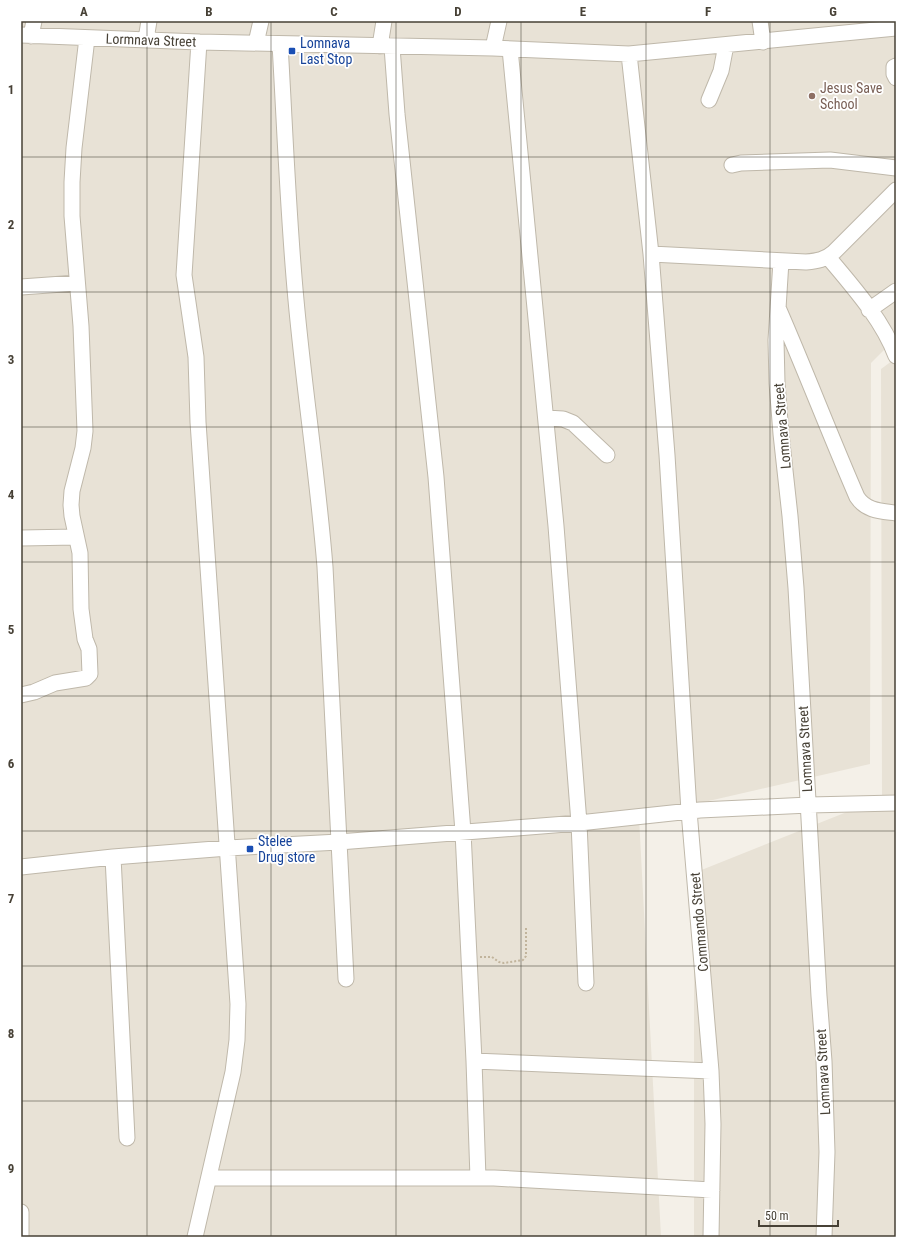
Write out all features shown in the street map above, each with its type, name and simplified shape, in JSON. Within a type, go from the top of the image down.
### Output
[{"type":"street","points":[[146,39],[149,21]]},
{"type":"street","points":[[256,44],[261,21]]},
{"type":"street","points":[[384,21],[386,46],[398,122],[436,477],[463,832],[478,1178]]},
{"type":"street","points":[[493,48],[499,21]]},
{"type":"street","points":[[760,21],[763,42]]},
{"type":"street","name":"Lormnava Street","points":[[29,31],[88,38],[256,44],[493,48],[629,54],[896,28]]},
{"type":"street","points":[[21,694],[34,692],[55,683],[86,678],[90,674],[89,649],[85,639],[81,609],[80,559],[72,516],[72,491],[83,448],[85,430],[81,326],[72,216],[72,182],[74,148],[88,38]]},
{"type":"street","points":[[195,1237],[210,1178],[233,1072],[237,1040],[238,1004],[198,430],[196,357],[184,275],[199,42]]},
{"type":"street","points":[[280,44],[288,200],[296,300],[322,539],[346,979]]},
{"type":"street","points":[[709,100],[722,65],[726,45]]},
{"type":"street","points":[[510,49],[556,526],[579,823],[586,983]]},
{"type":"street","name":"Commando Street","points":[[629,54],[651,254],[678,607],[689,811],[711,1071],[713,1124],[711,1237]]},
{"type":"street","points":[[896,66],[894,67],[894,74],[896,78]]},
{"type":"street","points":[[732,166],[741,163],[830,160],[896,168]]},
{"type":"street","points":[[651,254],[806,262],[821,260],[828,257],[896,190]]},
{"type":"street","points":[[828,257],[870,310],[896,356]]},
{"type":"street","name":"Lomnava Street","points":[[781,261],[776,340],[777,383],[796,588],[824,1068],[827,1152],[824,1237]]},
{"type":"street","points":[[21,287],[77,283]]},
{"type":"street","points":[[870,310],[896,291]]},
{"type":"street","points":[[778,308],[857,497],[861,503],[872,510],[896,514]]},
{"type":"street","points":[[546,418],[563,419],[573,423],[607,455]]},
{"type":"street","points":[[21,538],[76,537]]},
{"type":"street","points":[[21,867],[113,857],[228,848],[339,842],[579,823],[689,811],[809,805],[896,803]]},
{"type":"street","points":[[113,857],[127,1138]]},
{"type":"street","points":[[474,1061],[711,1071]]},
{"type":"street","points":[[210,1178],[478,1178],[712,1190]]},
{"type":"street","points":[[21,1212],[21,1236]]},
{"type":"path","points":[[469,957],[492,957],[499,962],[523,960],[526,956],[526,927]]},
{"type":"shaded area","points":[[21,21],[896,21],[896,338],[871,363],[870,764],[639,817],[661,1237],[21,1237]]},
{"type":"shaded area","points":[[896,358],[896,1237],[694,1237],[694,873],[882,798],[881,369]]},
{"type":"place","name":"Lomnava Last Stop","points":[[292,51]]},
{"type":"place","name":"Jesus Save School","points":[[812,96]]},
{"type":"place","name":"Stelee Drug store","points":[[250,849]]}]
